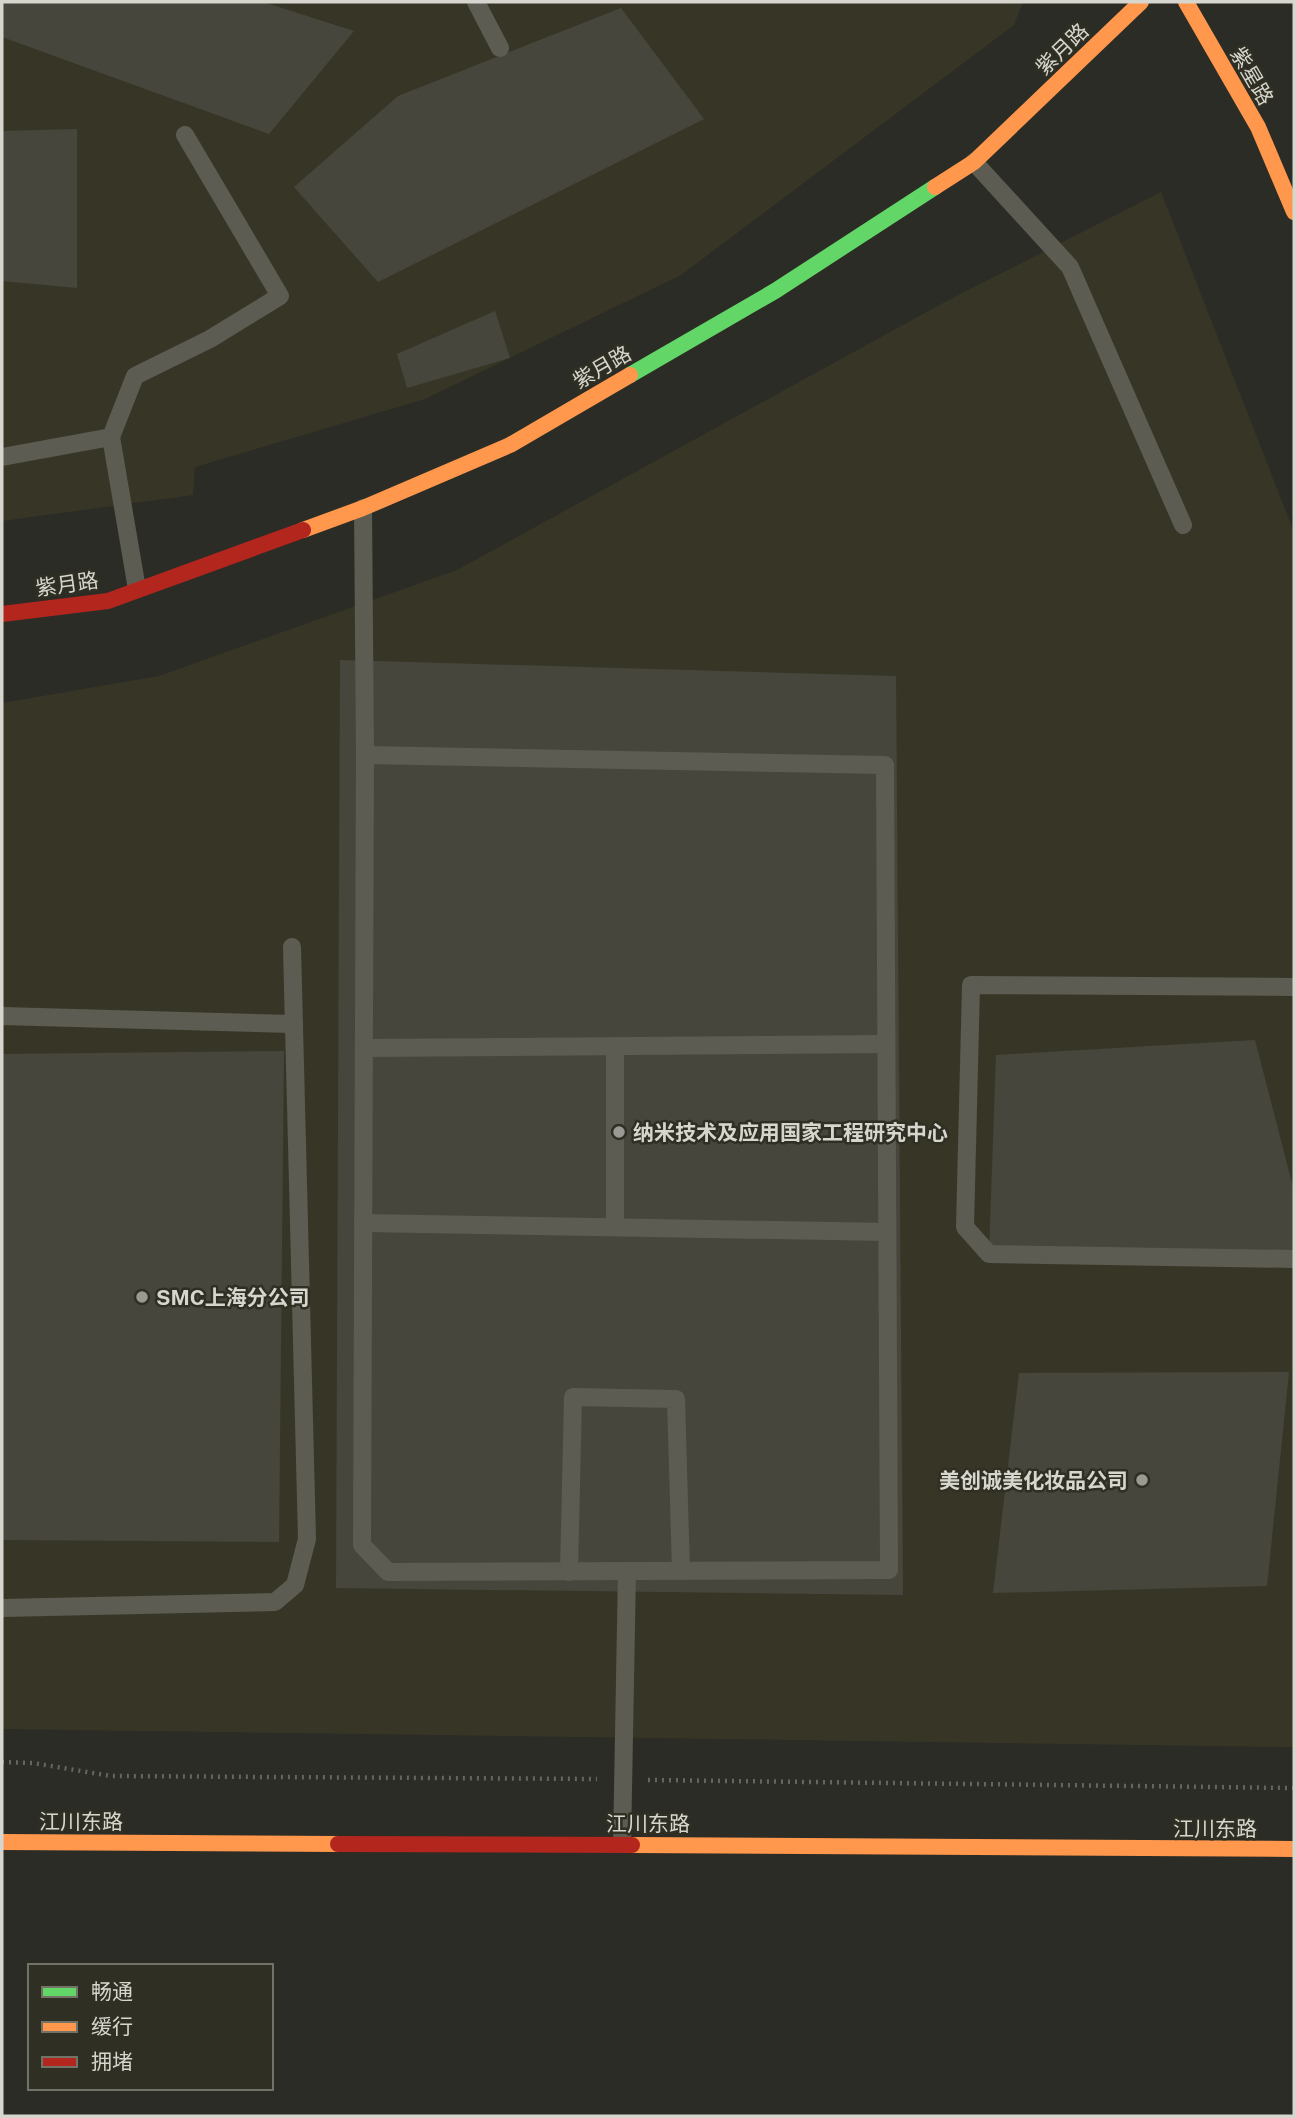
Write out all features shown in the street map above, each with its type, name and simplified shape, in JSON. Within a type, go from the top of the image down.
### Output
[{"type":"street","name":"紫月路","points":[[2,614],[108,601],[363,508],[510,445],[775,291],[974,162],[1141,2]]},
{"type":"street","name":"紫星路","points":[[1186,2],[1258,127],[1294,212]]},
{"type":"street","name":"江川东路","points":[[2,1842],[1294,1849]]},
{"type":"lane","points":[[476,2],[500,48]]},
{"type":"lane","points":[[137,589],[111,437],[135,376],[209,339],[280,296],[185,135]]},
{"type":"lane","points":[[974,162],[1070,267],[1183,525]]},
{"type":"lane","points":[[2,457],[111,437]]},
{"type":"lane","points":[[363,508],[365,755],[362,1545],[388,1572],[889,1570],[885,765],[365,755]]},
{"type":"lane","points":[[2,1608],[275,1602],[295,1585],[307,1539],[292,947]]},
{"type":"lane","points":[[1294,988],[971,985],[965,1227],[989,1254],[1294,1259]]},
{"type":"lane","points":[[2,1016],[294,1024]]},
{"type":"lane","points":[[364,1048],[886,1044]]},
{"type":"lane","points":[[615,1046],[615,1227]]},
{"type":"lane","points":[[363,1223],[887,1232]]},
{"type":"lane","points":[[569,1572],[573,1397],[676,1399],[681,1571]]},
{"type":"lane","points":[[622,1844],[627,1571]]},
{"type":"shaded area","points":[[2,2],[1023,2],[1014,25],[681,275],[425,399],[195,467],[193,495],[2,521]]},
{"type":"shaded area","points":[[1161,192],[1294,532],[1294,1747],[2,1729],[2,703],[159,676],[457,570],[943,303]]},
{"type":"building","points":[[2,2],[263,2],[354,31],[269,134],[2,37]]},
{"type":"building","points":[[621,8],[704,119],[378,282],[294,187],[398,96]]},
{"type":"building","points":[[77,129],[77,288],[2,281],[2,131]]},
{"type":"building","points":[[495,311],[510,358],[407,388],[397,354]]},
{"type":"building","name":"纳米技术及应用国家工程研究中心","points":[[340,660],[896,676],[903,1595],[336,1588]]},
{"type":"building","points":[[1255,1040],[1294,1191],[1294,1259],[989,1254],[996,1055]]},
{"type":"building","name":"SMC上海分公司","points":[[284,1051],[279,1542],[2,1540],[2,1054]]},
{"type":"building","name":"美创诚美化妆品公司","points":[[1289,1372],[1267,1586],[993,1593],[1019,1373]]},
{"type":"traffic: fast","points":[[630,375],[775,291],[935,187]]},
{"type":"traffic: slow","points":[[935,187],[974,162],[1141,2]]},
{"type":"traffic: slow","points":[[1186,2],[1258,127],[1294,212]]},
{"type":"traffic: slow","points":[[303,530],[363,508],[510,445],[630,375]]},
{"type":"traffic: slow","points":[[2,1842],[338,1844]]},
{"type":"traffic: slow","points":[[632,1845],[1294,1849]]},
{"type":"traffic: jam","points":[[2,614],[108,601],[303,530]]},
{"type":"traffic: jam","points":[[338,1844],[632,1845]]},
{"type":"place","name":"纳米技术及应用国家工程研究中心","points":[[619,1132]]},
{"type":"place","name":"SMC上海分公司","points":[[142,1297]]},
{"type":"place","name":"美创诚美化妆品公司","points":[[1142,1480]]}]
